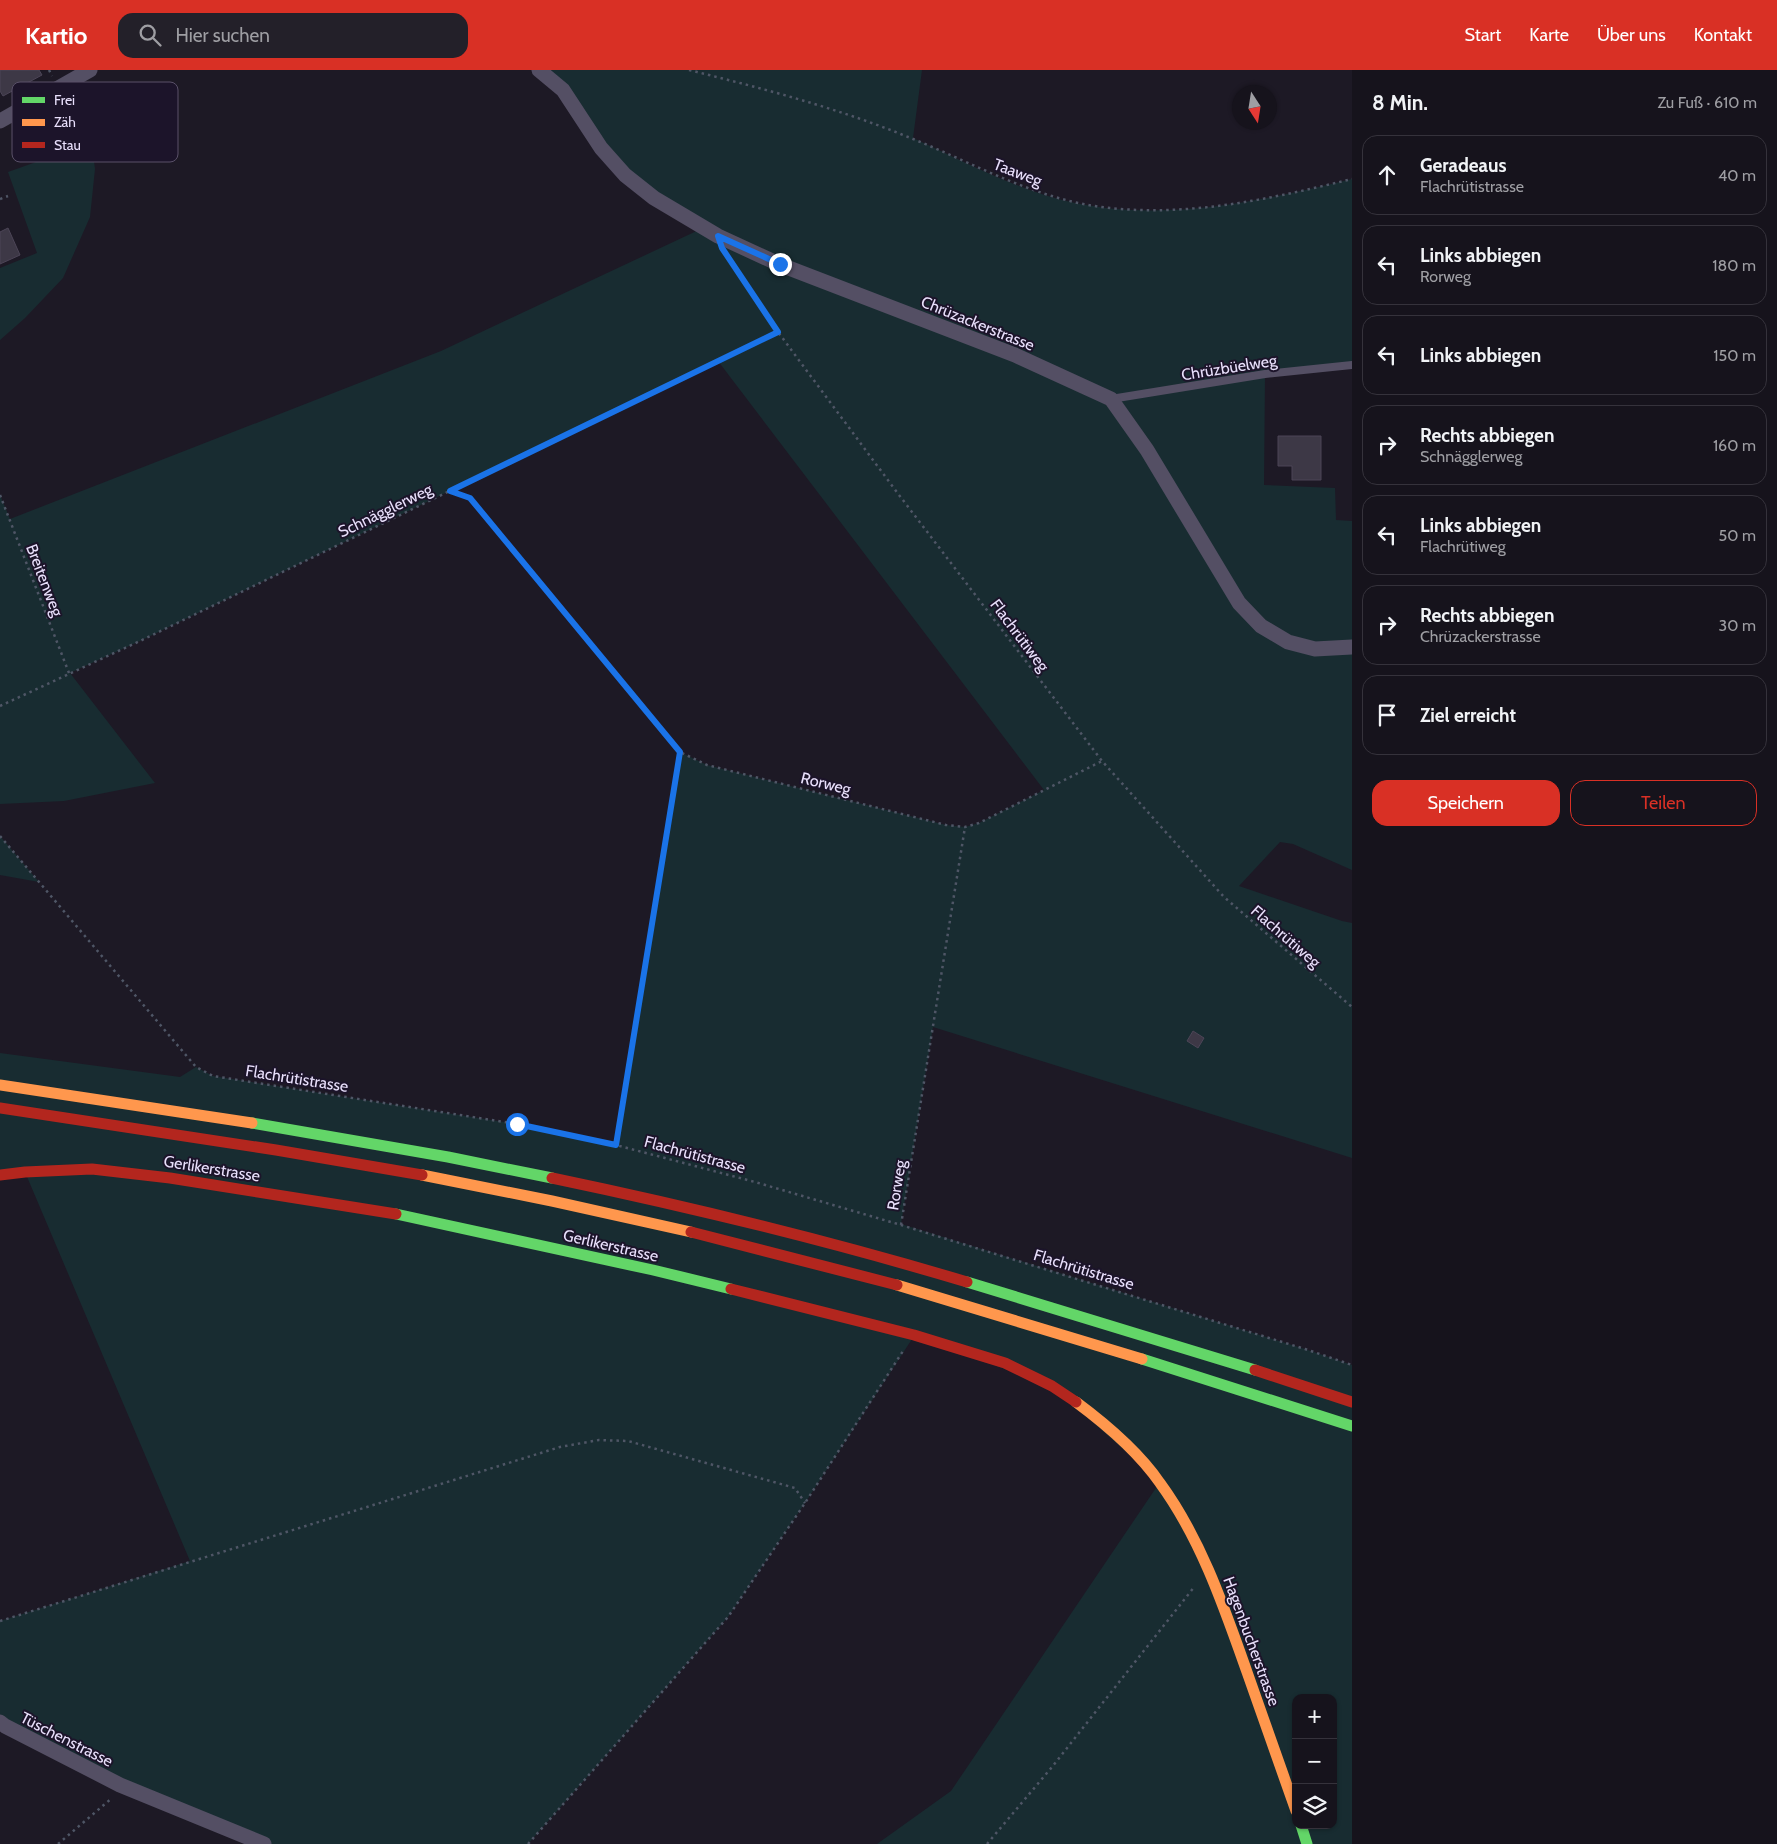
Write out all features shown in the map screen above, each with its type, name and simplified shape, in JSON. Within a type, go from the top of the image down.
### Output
[{"type":"main road","points":[[0,1085],[393,1146],[548,1177],[715,1214],[904,1263],[984,1286],[1352,1402]]},
{"type":"main road","points":[[0,1108],[219,1140],[392,1170],[548,1200],[694,1233],[790,1257],[982,1310],[1141,1358],[1352,1426]]},
{"type":"main road","name":"Gerlikerstrasse","points":[[0,1175],[92,1169],[170,1178],[398,1214],[653,1270],[914,1336],[1005,1363],[1052,1386],[1095,1416],[1131,1448],[1164,1488]]},
{"type":"main road","name":"Hagenbucherstrasse","points":[[1164,1488],[1184,1520],[1228,1617],[1292,1800]]},
{"type":"main road","points":[[1302,1829],[1307,1844]]},
{"type":"street","points":[[69,82],[90,70]]},
{"type":"street","name":"Chrüzackerstrasse","points":[[540,70],[562,90],[601,148],[625,175],[654,198],[718,236],[780,264],[1015,355],[1111,399]]},
{"type":"street","points":[[0,121],[12,114]]},
{"type":"street","points":[[1111,399],[1147,450],[1239,603],[1261,626],[1288,642],[1315,649],[1352,647]]},
{"type":"street","name":"Tüschenstrasse","points":[[0,1722],[120,1786],[264,1844]]},
{"type":"lane","name":"Chrüzbüelweg","points":[[1111,399],[1265,374],[1352,365]]},
{"type":"path","name":"Taaweg","points":[[689,70],[764,88],[855,117],[913,138],[988,173],[1041,193],[1092,206],[1139,210],[1218,207],[1274,198],[1352,179]]},
{"type":"path","points":[[0,199],[8,196]]},
{"type":"path","name":"Flachrütiweg","points":[[718,236],[722,248],[778,332],[1102,762],[1224,897],[1352,1007]]},
{"type":"path","name":"Schnägglerweg","points":[[0,706],[140,641],[778,332]]},
{"type":"path","points":[[450,491],[470,498],[680,752],[616,1145]]},
{"type":"path","name":"Breitenweg","points":[[0,495],[69,673]]},
{"type":"path","name":"Rorweg","points":[[680,752],[707,765],[946,825],[965,826],[901,1225]]},
{"type":"path","points":[[965,826],[979,823],[1102,762]]},
{"type":"path","name":"Flachrütistrasse","points":[[0,836],[196,1067],[213,1076],[517,1124],[616,1145],[756,1182],[901,1225],[1352,1365]]},
{"type":"path","points":[[528,1844],[728,1617],[914,1336]]},
{"type":"path","points":[[0,1621],[560,1447],[599,1440],[628,1442],[795,1488],[805,1503]]},
{"type":"path","points":[[987,1844],[1052,1767],[1208,1570]]},
{"type":"path","points":[[58,1844],[111,1798],[120,1786]]},
{"type":"green space","points":[[539,70],[922,70],[913,138],[992,175],[1033,191],[1075,203],[1110,208],[1180,210],[1215,206],[1284,195],[1352,179],[1352,365],[1265,374],[1264,485],[1335,488],[1336,520],[1352,521],[1352,870],[1293,844],[1280,842],[1239,886],[1352,923],[1352,1158],[933,1027],[901,1224],[1352,1365],[1352,1844],[877,1844],[951,1791],[1160,1482],[1052,1386],[914,1336],[728,1617],[528,1844],[264,1844],[0,1722],[0,1621],[190,1561],[25,1172],[0,1175],[0,1053],[180,1077],[196,1067],[213,1076],[517,1124],[616,1145],[680,752],[707,765],[946,825],[965,827],[979,823],[1044,790],[718,361],[140,641],[70,673],[155,783],[64,801],[0,804],[0,495],[10,519],[441,351],[703,228],[654,198]]},
{"type":"green space","points":[[36,162],[94,162],[95,169],[90,217],[63,278],[25,318],[0,340],[0,268],[37,253],[8,172]]},
{"type":"green space","points":[[0,836],[39,882],[0,875]]},
{"type":"building","points":[[0,70],[39,70],[42,75],[29,82],[12,82],[12,91],[3,96],[0,91]]},
{"type":"building","points":[[8,228],[20,255],[0,264],[0,232]]},
{"type":"building","points":[[1278,436],[1321,436],[1321,480],[1292,480],[1292,466],[1278,466]]},
{"type":"building","points":[[1193,1031],[1204,1038],[1198,1048],[1187,1041]]},
{"type":"traffic: fast","points":[[252,1123],[448,1157],[552,1178]]},
{"type":"traffic: fast","points":[[396,1214],[653,1270],[731,1289]]},
{"type":"traffic: fast","points":[[967,1282],[1255,1370]]},
{"type":"traffic: fast","points":[[1142,1359],[1352,1426]]},
{"type":"traffic: fast","points":[[1302,1829],[1307,1844]]},
{"type":"traffic: slow","points":[[0,1085],[252,1123]]},
{"type":"traffic: slow","points":[[422,1175],[552,1201],[691,1232]]},
{"type":"traffic: slow","points":[[897,1285],[1142,1359]]},
{"type":"traffic: slow","points":[[1076,1402],[1110,1429],[1142,1460],[1160,1483],[1188,1527],[1220,1598],[1292,1800]]},
{"type":"traffic: jam","points":[[0,1108],[276,1150],[422,1175]]},
{"type":"traffic: jam","points":[[0,1175],[92,1169],[170,1178],[396,1214]]},
{"type":"traffic: jam","points":[[552,1178],[760,1226],[967,1282]]},
{"type":"traffic: jam","points":[[691,1232],[897,1285]]},
{"type":"traffic: jam","points":[[731,1289],[914,1335],[1005,1363],[1052,1386],[1076,1402]]},
{"type":"traffic: jam","points":[[1255,1370],[1352,1402]]},
{"type":"route","points":[[517,1124],[616,1145],[680,752],[470,498],[450,491],[778,332],[722,248],[718,236],[780,264]]}]
